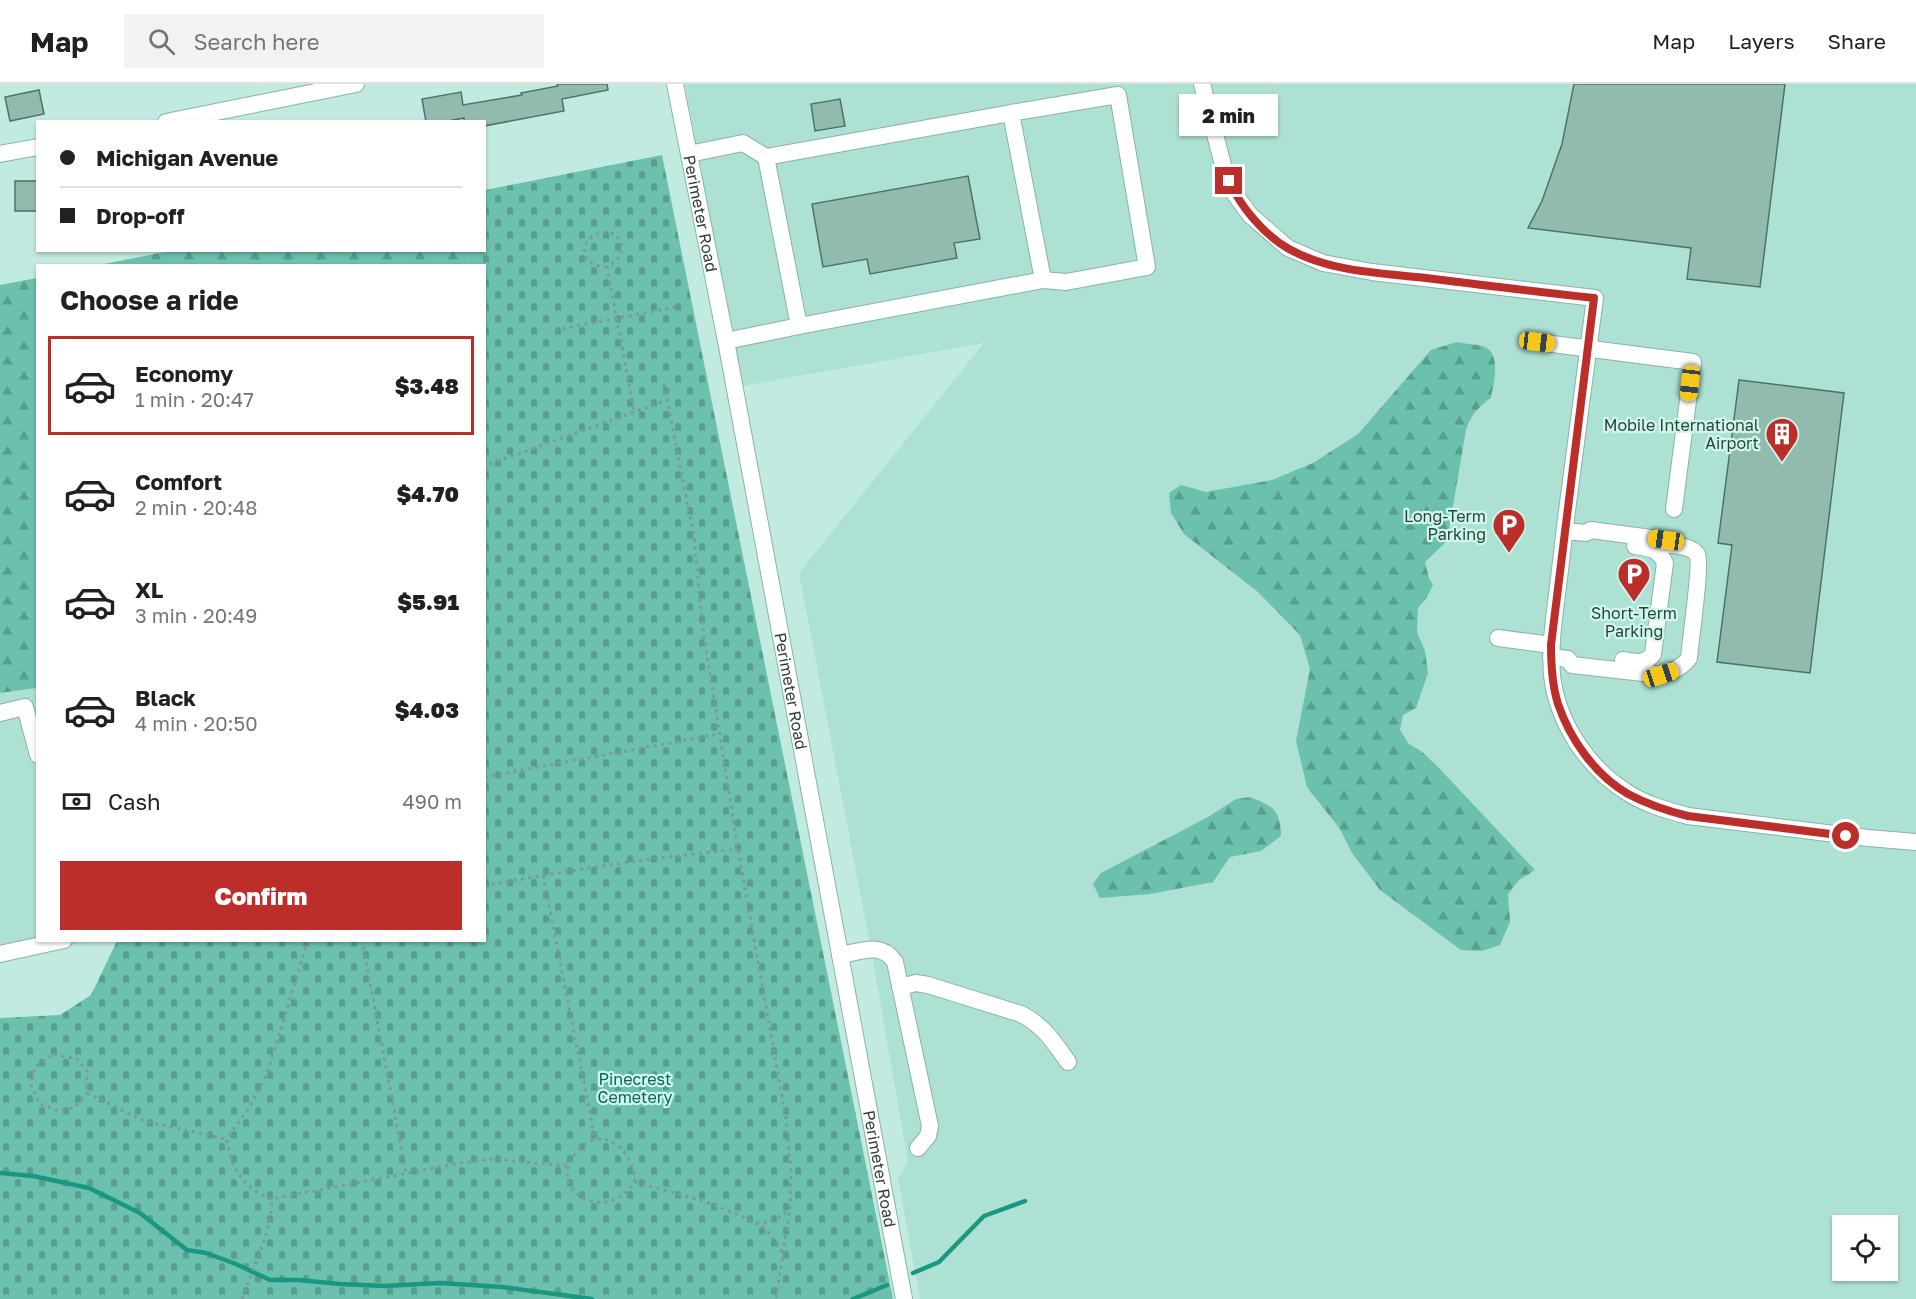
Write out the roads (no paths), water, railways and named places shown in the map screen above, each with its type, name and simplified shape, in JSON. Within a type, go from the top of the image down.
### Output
[{"type":"street","points":[[176,120],[356,84]]},
{"type":"street","name":"Perimeter Road","points":[[675,84],[726,341],[904,1299]]},
{"type":"street","points":[[1202,84],[1224,169],[1234,193],[1250,215],[1288,248],[1323,263],[1372,272],[1594,298],[1565,531],[1557,653],[1552,676],[1558,704],[1571,733],[1581,750],[1594,765],[1609,780],[1636,798],[1666,810],[1700,818],[1916,842]]},
{"type":"street","points":[[690,154],[743,143],[766,157],[1118,95],[1147,267],[1066,282],[1042,280],[726,341]]},
{"type":"street","points":[[1011,113],[1042,280]]},
{"type":"street","points":[[0,154],[36,147]]},
{"type":"street","points":[[766,157],[799,326]]},
{"type":"street","points":[[1537,342],[1693,362],[1674,509]]},
{"type":"street","points":[[1557,653],[1572,665],[1661,675],[1674,671],[1689,658],[1699,561],[1697,554],[1687,548],[1671,545],[1666,540],[1591,530],[1586,533],[1565,531]]},
{"type":"street","points":[[1498,638],[1557,653],[1641,662],[1648,660],[1653,654],[1665,563],[1662,556],[1654,549],[1591,541],[1586,533]]},
{"type":"street","points":[[0,712],[25,707],[36,748]]},
{"type":"street","points":[[0,954],[55,942]]},
{"type":"street","points":[[840,955],[880,949],[889,954],[895,962],[930,1126],[928,1136],[918,1148]]},
{"type":"street","points":[[900,987],[916,983],[928,985],[1021,1014],[1034,1021],[1050,1035],[1068,1062]]},
{"type":"waterway","points":[[0,1173],[33,1176],[89,1188],[140,1213],[187,1250],[206,1253],[270,1280],[385,1286],[440,1283],[502,1287],[592,1299]]},
{"type":"waterway","points":[[913,1273],[939,1262],[984,1216],[1025,1201]]},
{"type":"waterway","points":[[853,1299],[887,1285]]},
{"type":"place","name":"Mobile International Airport","points":[[1782,463]]},
{"type":"place","name":"Long-Term Parking","points":[[1509,554]]},
{"type":"place","name":"Short-Term Parking","points":[[1634,603]]},
{"type":"park label","name":"Pinecrest Cemetery","points":[[635,1088]]}]
